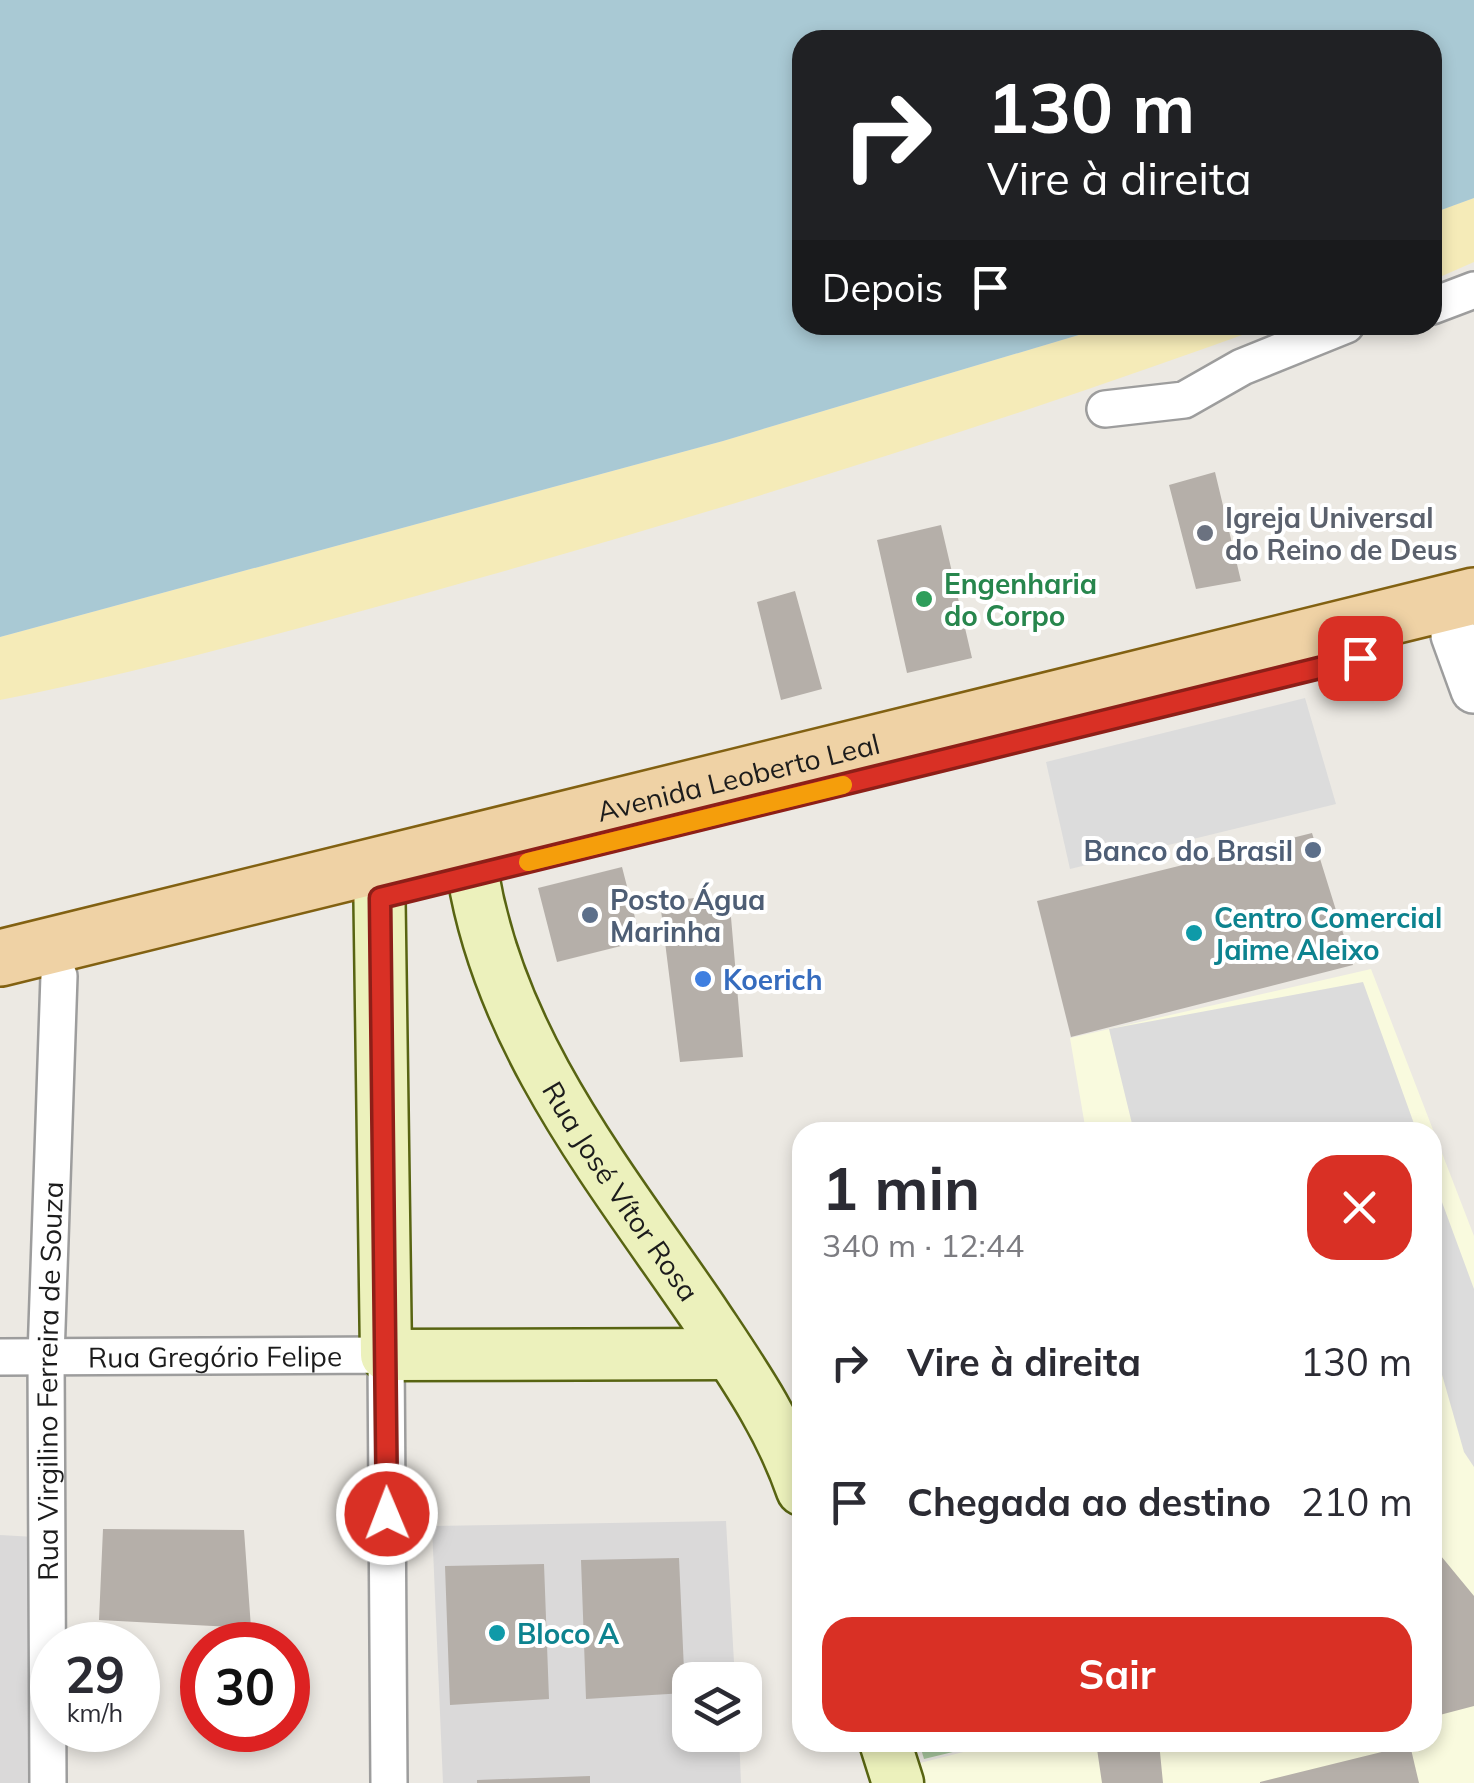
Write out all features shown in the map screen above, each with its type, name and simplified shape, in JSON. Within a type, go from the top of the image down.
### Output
[{"type":"main road","name":"Avenida Leoberto Leal","points":[[0,991],[379,882],[474,875],[1467,620]]},
{"type":"main road","name":"Avenida Leoberto Leal","points":[[0,958],[379,882],[1467,620]]},
{"type":"main road","name":"Rua José Vítor Rosa","points":[[474,875],[486,936],[526,1040],[584,1140],[764,1401],[792,1467]]},
{"type":"main road","points":[[379,882],[386,1355]]},
{"type":"main road","name":"Rua Gregório Felipe","points":[[386,1355],[730,1354]]},
{"type":"main road","points":[[887,1752],[898,1783]]},
{"type":"street","points":[[1442,302],[1474,290]]},
{"type":"street","points":[[1105,409],[1184,400],[1242,367],[1321,335]]},
{"type":"street","points":[[1467,620],[1474,690]]},
{"type":"street","name":"Rua Virgilino Ferreira de Souza","points":[[48,1783],[46,1357],[59,976]]},
{"type":"street","points":[[386,1355],[389,1783]]},
{"type":"street","name":"Rua Gregório Felipe","points":[[0,1357],[386,1355]]},
{"type":"shaded area","points":[[1305,698],[1336,804],[1070,869],[1046,762]]},
{"type":"shaded area","points":[[1371,969],[1430,1122],[1084,1122],[1070,1038]]},
{"type":"shaded area","points":[[1363,982],[1413,1122],[1132,1122],[1109,1029]]},
{"type":"shaded area","points":[[1442,1153],[1474,1236],[1474,1783],[915,1783],[908,1766],[963,1752],[1442,1752]]},
{"type":"shaded area","points":[[1442,1202],[1474,1289],[1474,1467],[1464,1452],[1442,1375]]},
{"type":"shaded area","points":[[726,1521],[734,1662],[672,1662],[672,1752],[740,1752],[741,1783],[443,1783],[432,1526]]},
{"type":"shaded area","points":[[0,1535],[35,1537],[37,1622],[30,1622],[30,1752],[40,1752],[41,1783],[0,1783]]},
{"type":"green space","points":[[922,1752],[953,1752],[924,1759]]},
{"type":"sand","points":[[1474,198],[1474,262],[1442,276],[1442,209]]},
{"type":"sand","points":[[1078,335],[1242,335],[872,461],[671,522],[236,645],[0,700],[0,637],[723,441]]},
{"type":"water","points":[[0,0],[1474,0],[1474,198],[1442,210],[1442,30],[792,30],[792,335],[1078,335],[723,441],[0,637]]},
{"type":"building","name":"Igreja Universal do Reino de Deus","points":[[1215,472],[1241,581],[1196,589],[1169,485]]},
{"type":"building","name":"Engenharia do Corpo","points":[[941,525],[972,658],[907,673],[877,540]]},
{"type":"building","points":[[795,591],[822,689],[781,700],[757,602]]},
{"type":"building","name":"Centro Comercial Jaime Aleixo","points":[[1312,833],[1353,965],[1071,1037],[1037,901]]},
{"type":"building","name":"Posto Água Marinha","points":[[622,867],[641,941],[557,962],[538,888]]},
{"type":"building","name":"Koerich","points":[[729,894],[743,1057],[680,1062],[660,902]]},
{"type":"building","points":[[103,1529],[244,1530],[251,1622],[180,1624],[99,1620]]},
{"type":"building","points":[[1442,1557],[1474,1596],[1474,1706],[1442,1714]]},
{"type":"building","points":[[679,1558],[684,1662],[672,1662],[672,1694],[586,1699],[581,1560]]},
{"type":"building","name":"Bloco A","points":[[544,1564],[549,1699],[450,1705],[445,1566]]},
{"type":"building","points":[[1097,1752],[1160,1752],[1163,1783],[1102,1783]]},
{"type":"building","points":[[1382,1752],[1412,1752],[1419,1783],[1260,1783]]},
{"type":"building","points":[[590,1776],[590,1783],[477,1783],[477,1780]]},
{"type":"slow traffic","points":[[528,862],[843,785]]},
{"type":"place","name":"Igreja Universal do Reino de Deus","points":[[1205,533]]},
{"type":"place","name":"Engenharia do Corpo","points":[[924,599]]},
{"type":"place","name":"Banco do Brasil","points":[[1313,850]]},
{"type":"place","name":"Posto Água Marinha","points":[[590,915]]},
{"type":"place","name":"Centro Comercial Jaime Aleixo","points":[[1194,933]]},
{"type":"place","name":"Koerich","points":[[703,979]]},
{"type":"place","name":"Bloco A","points":[[497,1633]]},
{"type":"route","points":[[387,1514],[380,898],[1360,658]]}]
